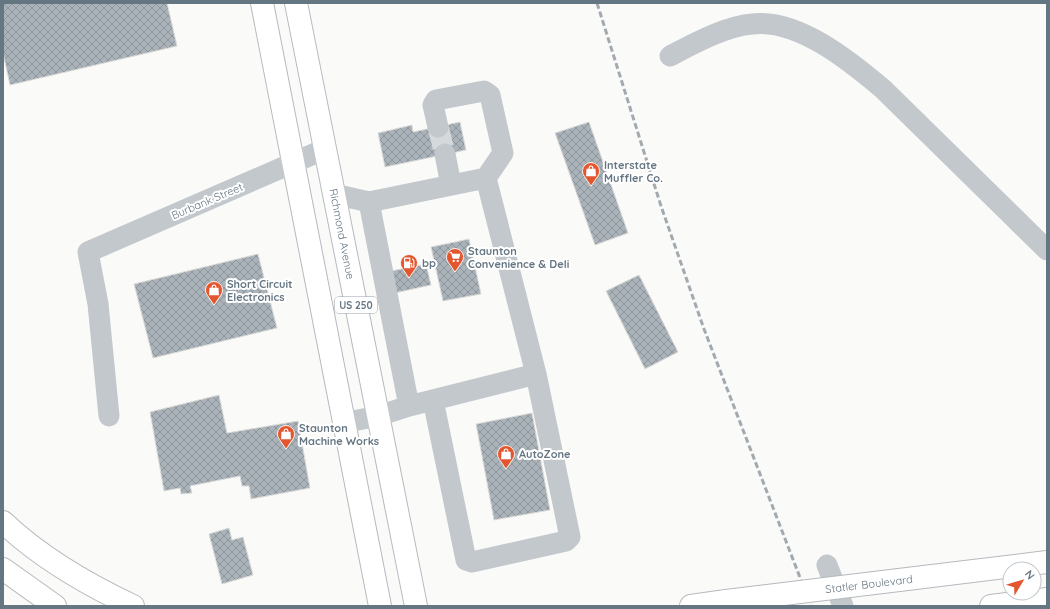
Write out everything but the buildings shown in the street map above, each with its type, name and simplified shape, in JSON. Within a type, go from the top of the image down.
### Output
[{"type":"main road","name":"US 250","points":[[262,3],[380,606]]},
{"type":"main road","name":"Richmond Avenue","points":[[296,3],[416,606]]},
{"type":"main road","points":[[3,522],[34,548],[76,577],[133,606]]},
{"type":"main road","name":"Statler Boulevard","points":[[691,606],[1047,562]]},
{"type":"main road","points":[[3,569],[55,606]]},
{"type":"main road","points":[[991,606],[1047,599]]},
{"type":"street","points":[[670,56],[715,35],[750,24],[781,25],[802,34],[855,66],[883,89],[1047,250]]},
{"type":"street","points":[[334,194],[369,202],[486,178],[503,153],[490,95],[484,91],[436,100],[433,105],[438,127]]},
{"type":"street","name":"Burbank Street","points":[[109,416],[98,304],[88,252],[325,149]]},
{"type":"street","points":[[445,154],[451,184]]},
{"type":"street","points":[[433,400],[466,560],[472,562],[566,541],[570,537],[536,374],[486,178]]},
{"type":"street","points":[[369,202],[409,406]]},
{"type":"street","points":[[344,423],[378,416],[409,406],[536,374]]},
{"type":"street","points":[[826,565],[843,606]]},
{"type":"tunnel","points":[[438,127],[445,154]]},
{"type":"railway","points":[[597,3],[661,206],[704,329],[811,606]]},
{"type":"place","name":"Interstate Muffler Co.","points":[[591,186]]},
{"type":"place","name":"Staunton Convenience & Deli","points":[[455,272]]},
{"type":"place","name":"bp","points":[[409,278]]},
{"type":"place","name":"Short Circuit Electronics","points":[[214,305]]},
{"type":"place","name":"Staunton Machine Works","points":[[286,449]]},
{"type":"place","name":"AutoZone","points":[[506,469]]}]
